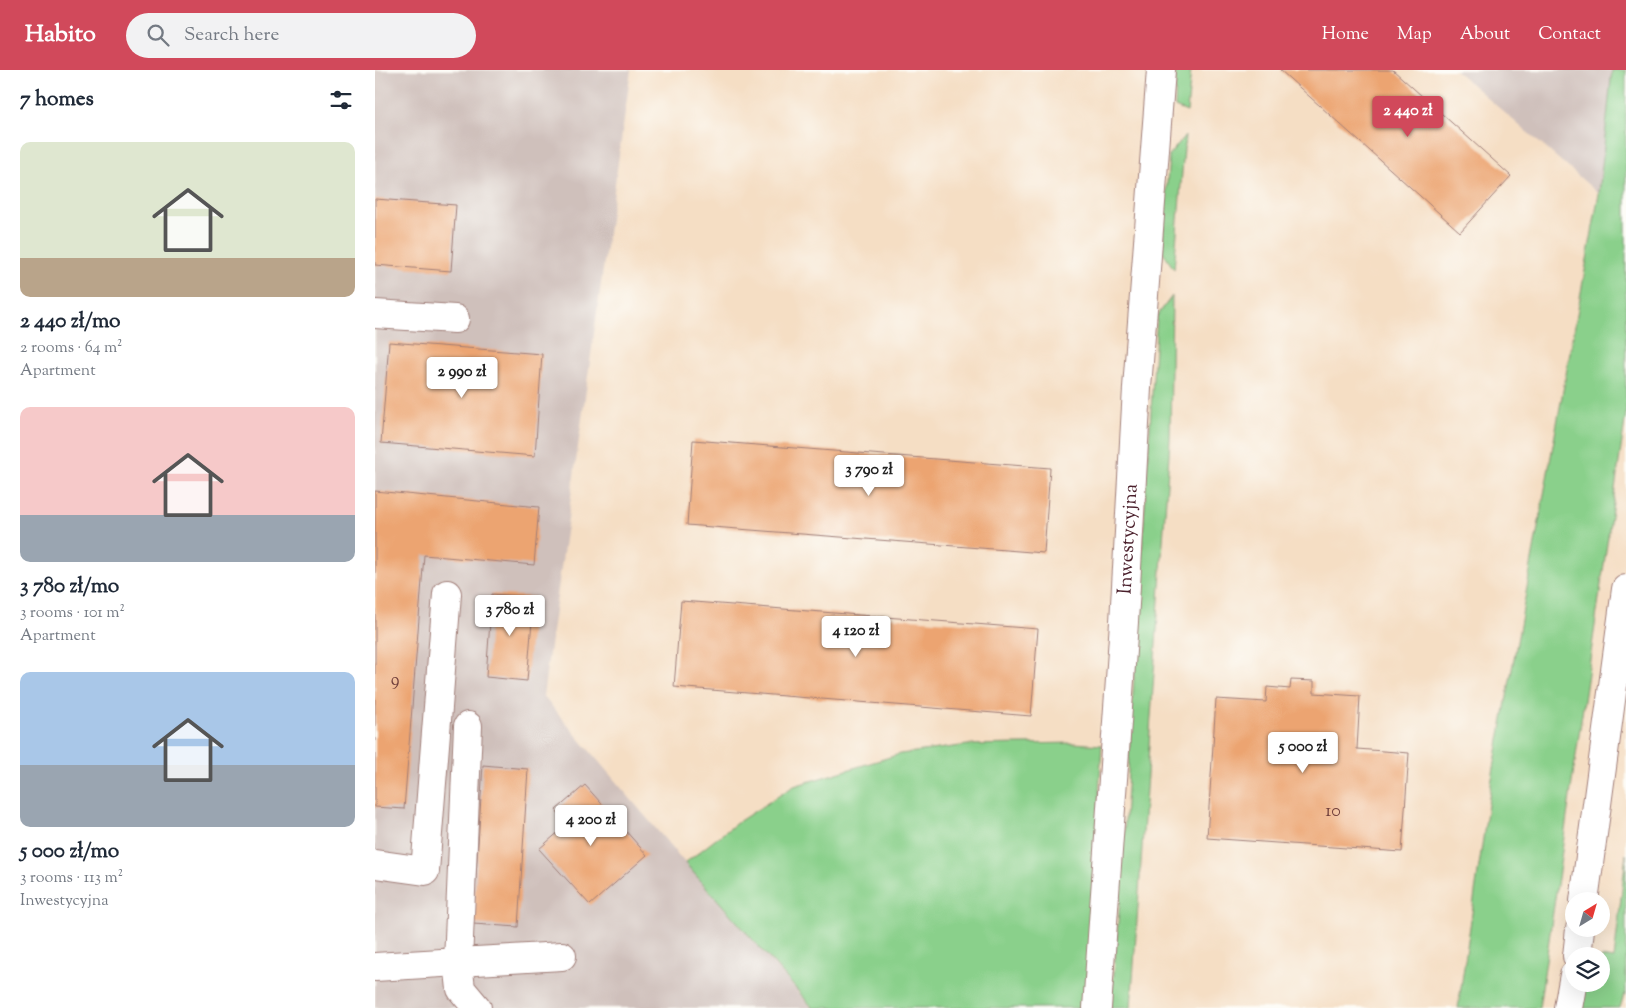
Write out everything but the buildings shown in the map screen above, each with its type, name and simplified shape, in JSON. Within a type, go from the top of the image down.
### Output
[{"type":"street","name":"Inwestycyjna","points":[[1097,1008],[1124,622],[1137,388],[1161,70]]},
{"type":"street","points":[[375,314],[455,320]]},
{"type":"street","points":[[1585,892],[1626,589]]},
{"type":"street","points":[[375,864],[425,871],[447,594]]},
{"type":"street","points":[[468,726],[458,962],[461,989],[477,1008]]},
{"type":"street","points":[[375,967],[562,956]]},
{"type":"street","points":[[1569,1008],[1571,992]]},
{"type":"shaded area","points":[[375,70],[631,70],[543,696],[703,884],[812,1008],[375,1008]]},
{"type":"shaded area","points":[[1455,70],[1613,70],[1599,194]]},
{"type":"green space","points":[[1176,70],[1191,70],[1187,112],[1175,107]]},
{"type":"green space","points":[[1612,70],[1626,70],[1626,414],[1539,1008],[1458,1008],[1491,784],[1599,194]]},
{"type":"green space","points":[[1185,136],[1174,269],[1162,251],[1169,155]]},
{"type":"green space","points":[[1172,296],[1170,440],[1131,1008],[1111,1008],[1120,898],[1157,316]]},
{"type":"green space","points":[[1074,743],[1102,745],[1086,1008],[813,1008],[685,863],[738,822],[794,786],[900,754],[968,745]]},
{"type":"green space","points":[[1626,854],[1626,995],[1624,994],[1620,1008],[1581,1008],[1584,992],[1610,992],[1610,958],[1614,959]]}]
